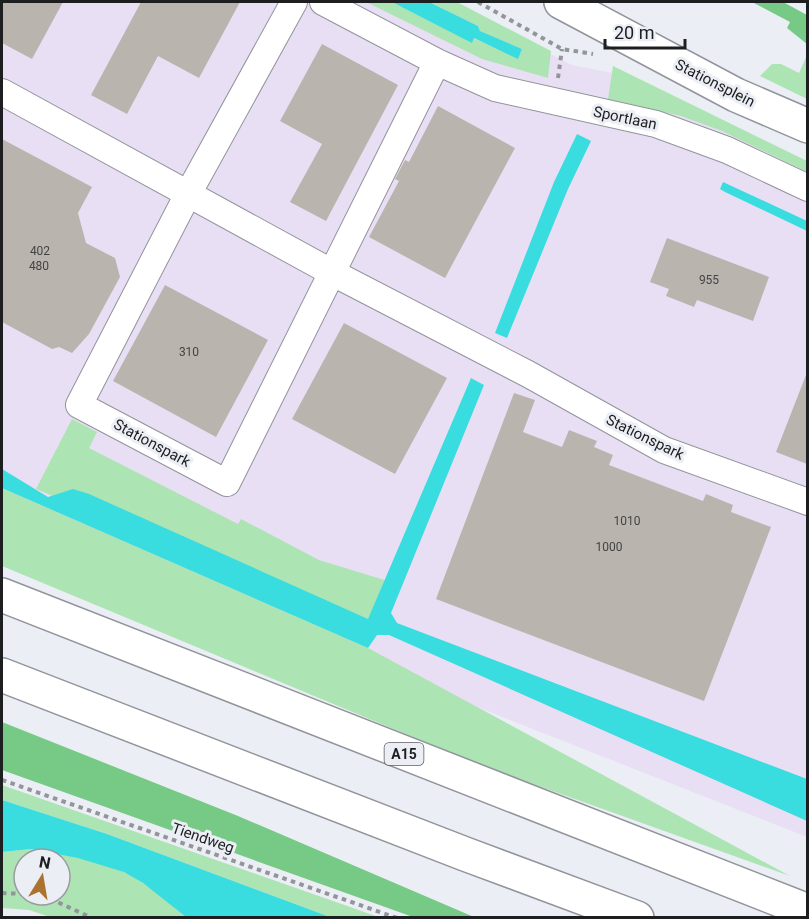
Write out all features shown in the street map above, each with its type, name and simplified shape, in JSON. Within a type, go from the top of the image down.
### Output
[{"type":"main road","name":"Stationsplein","points":[[561,2],[736,95],[807,126]]},
{"type":"main road","name":"A15","points":[[2,595],[807,911]]},
{"type":"main road","points":[[2,675],[465,855],[638,918]]},
{"type":"street","name":"Stationspark","points":[[294,2],[188,194],[79,405],[227,483],[437,62]]},
{"type":"street","points":[[323,2],[437,62]]},
{"type":"street","name":"Sportlaan","points":[[437,62],[495,88],[656,124],[727,150],[807,188]]},
{"type":"street","name":"Stationspark","points":[[2,92],[331,272],[528,374],[664,450],[807,502]]},
{"type":"path","name":"Tiendweg","points":[[2,780],[397,918]]},
{"type":"path","points":[[68,907],[92,918]]},
{"type":"shaded area","points":[[2,2],[449,2],[572,65],[618,74],[807,166],[807,837],[360,661],[2,504]]},
{"type":"green space","points":[[366,2],[392,2],[472,42],[473,38],[518,58],[522,49],[480,31],[478,26],[429,2],[457,2],[551,51],[548,78],[482,59]]},
{"type":"green space","points":[[752,2],[783,2],[807,15],[807,44],[787,28],[790,22]]},
{"type":"green space","points":[[807,55],[807,99],[760,76],[772,64],[781,64],[799,73]]},
{"type":"green space","points":[[613,66],[807,161],[807,172],[722,131],[681,116],[608,99]]},
{"type":"green space","points":[[72,419],[97,432],[89,448],[238,524],[241,519],[319,560],[391,582],[371,630],[36,489]]},
{"type":"green space","points":[[2,488],[368,648],[790,876],[480,765],[2,566]]},
{"type":"green space","points":[[2,722],[238,816],[474,917],[413,917],[2,770]]},
{"type":"green space","points":[[2,785],[378,917],[330,917],[107,834],[2,800]]},
{"type":"green space","points":[[12,851],[12,907],[72,907],[72,857],[104,864],[126,873],[142,882],[186,917],[50,917],[29,910],[2,908],[2,852]]},
{"type":"water","points":[[392,2],[429,2],[478,26],[480,31],[522,49],[518,59],[474,38],[472,43]]},
{"type":"water","points":[[577,134],[591,141],[568,189],[507,338],[495,333],[554,182]]},
{"type":"water","points":[[723,182],[807,221],[807,231],[725,192],[720,189]]},
{"type":"water","points":[[471,378],[484,385],[391,613],[397,623],[807,779],[807,821],[389,635],[377,635],[368,648],[2,488],[2,469],[48,497],[73,489],[89,494],[368,619]]},
{"type":"water","points":[[2,800],[107,834],[330,917],[186,917],[143,883],[124,872],[72,857],[72,847],[12,847],[12,851],[2,852]]},
{"type":"building","points":[[2,2],[63,2],[32,59],[2,43]]},
{"type":"building","points":[[141,2],[240,2],[199,78],[158,56],[127,114],[91,95]]},
{"type":"building","points":[[322,44],[398,85],[326,221],[290,202],[322,144],[280,121]]},
{"type":"building","points":[[438,106],[515,148],[445,278],[369,237],[399,181],[395,179],[405,160],[409,162]]},
{"type":"building","points":[[2,139],[92,187],[78,213],[86,243],[115,258],[120,277],[89,334],[72,353],[59,347],[52,349],[2,322]]},
{"type":"building","points":[[667,238],[769,277],[753,321],[697,300],[694,307],[666,296],[669,289],[650,282]]},
{"type":"building","points":[[165,285],[268,340],[216,437],[113,381]]},
{"type":"building","points":[[344,323],[447,378],[395,474],[292,419]]},
{"type":"building","points":[[807,375],[807,464],[776,452]]},
{"type":"building","points":[[514,393],[535,400],[523,432],[562,447],[569,430],[597,441],[594,447],[613,455],[609,465],[703,501],[706,494],[733,505],[731,512],[771,527],[704,701],[436,599]]}]
